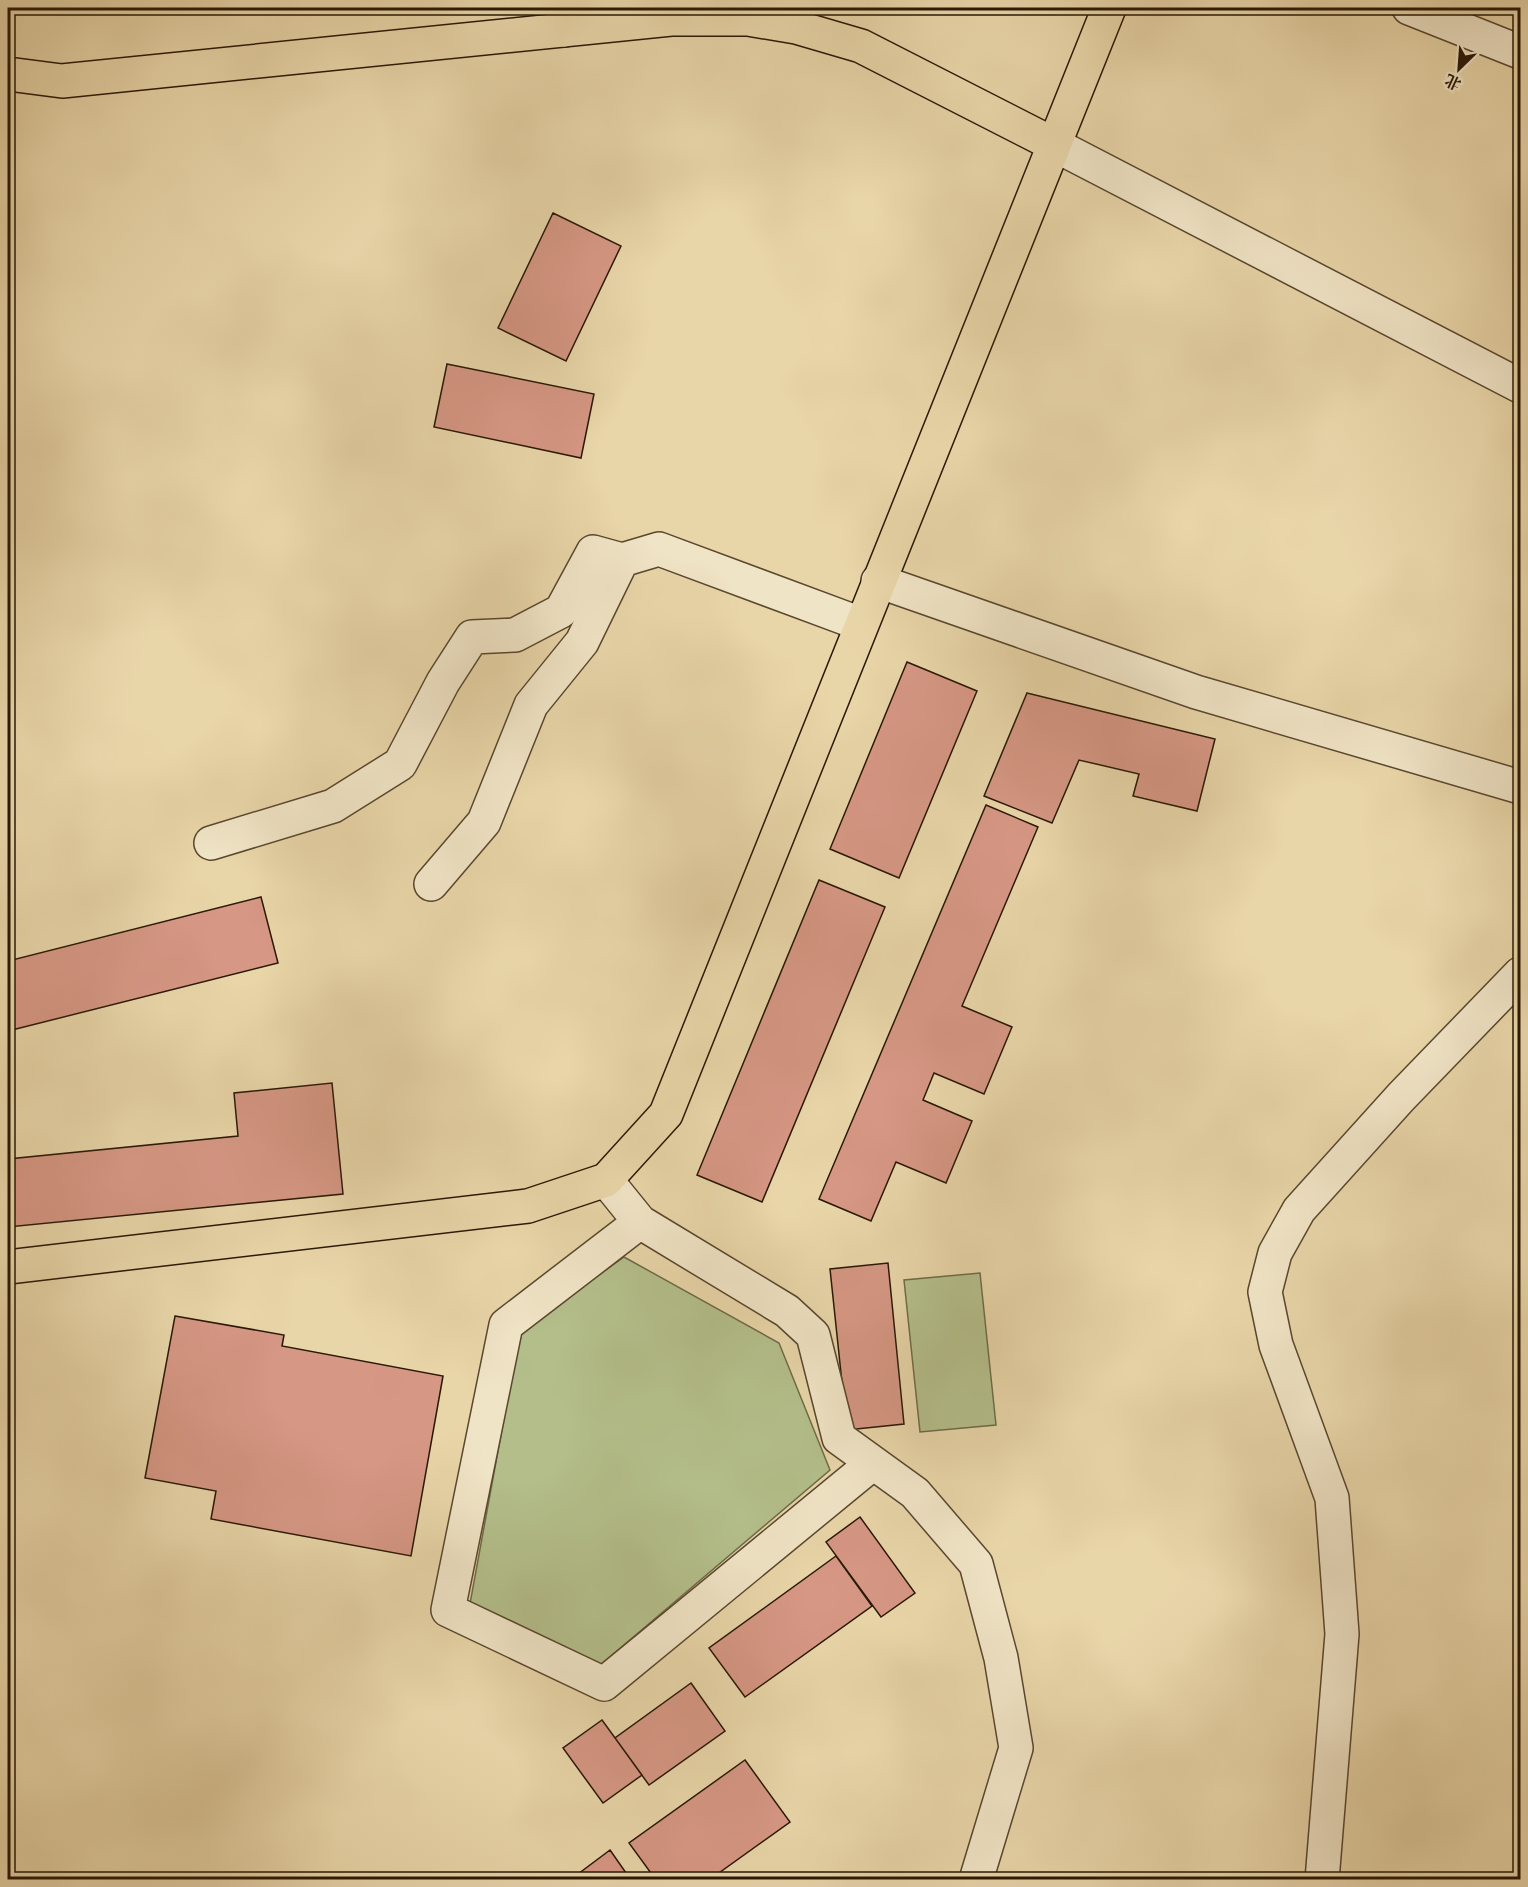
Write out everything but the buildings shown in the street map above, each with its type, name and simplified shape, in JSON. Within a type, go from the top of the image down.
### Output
[{"type":"main road","points":[[8,1267],[528,1206],[606,1180],[666,1114],[1109,8]]},
{"type":"main road","points":[[8,74],[62,81],[563,19],[671,13],[748,19],[796,27],[861,46],[1053,144]]},
{"type":"street","points":[[1409,8],[1521,52]]},
{"type":"street","points":[[1053,144],[1521,386]]},
{"type":"street","points":[[211,843],[333,806],[400,764],[443,682],[472,637],[515,635],[561,611],[593,552],[622,560],[659,549],[861,624]]},
{"type":"street","points":[[431,885],[484,822],[531,705],[582,642],[622,560]]},
{"type":"street","points":[[878,581],[1196,692],[1521,788]]},
{"type":"street","points":[[1322,1880],[1342,1634],[1332,1498],[1276,1345],[1266,1292],[1275,1253],[1299,1210],[1401,1097],[1521,974]]},
{"type":"street","points":[[606,1180],[640,1222],[787,1311],[813,1335],[839,1438],[915,1493],[976,1564],[1001,1658],[1016,1748],[976,1880]]},
{"type":"street","points":[[640,1222],[506,1325],[448,1610],[604,1684],[873,1462]]},
{"type":"green space","points":[[624,1257],[779,1343],[830,1470],[591,1673],[467,1620],[520,1331]]},
{"type":"green space","points":[[980,1273],[996,1425],[920,1432],[904,1280]]}]
